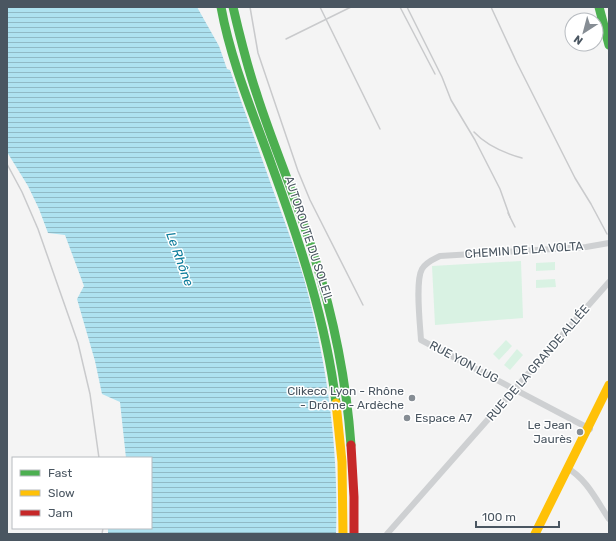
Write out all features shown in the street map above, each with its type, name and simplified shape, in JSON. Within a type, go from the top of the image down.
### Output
[{"type":"main road","name":"AUTOROUTE DU SOLEIL","points":[[221,7],[227,36],[235,62],[302,251],[318,304],[329,354],[338,417],[343,483],[343,534]]},
{"type":"main road","name":"AUTOROUTE DU SOLEIL","points":[[233,7],[246,62],[310,242],[331,314],[348,406],[353,470],[354,534]]},
{"type":"main road","points":[[599,7],[609,45]]},
{"type":"main road","points":[[535,534],[589,429],[609,385]]},
{"type":"main road","points":[[589,429],[609,393]]},
{"type":"street","name":"CHEMIN DE LA VOLTA","points":[[421,340],[419,279],[423,268],[431,260],[440,256],[586,247],[609,243]]},
{"type":"street","name":"RUE DE LA GRANDE ALLÉE","points":[[388,534],[609,282]]},
{"type":"street","name":"RUE YON LUG","points":[[421,340],[589,429]]},
{"type":"street","points":[[569,469],[582,479],[609,519]]},
{"type":"green space","points":[[521,261],[523,318],[435,325],[432,266]]},
{"type":"green space","points":[[555,262],[555,270],[536,271],[536,263]]},
{"type":"green space","points":[[555,279],[556,287],[536,288],[536,280]]},
{"type":"green space","points":[[506,340],[512,346],[499,360],[493,354]]},
{"type":"green space","points":[[517,349],[523,355],[510,370],[504,365]]},
{"type":"water","name":"Le Rhône","points":[[7,7],[197,7],[219,46],[227,69],[230,70],[304,279],[319,342],[330,405],[336,470],[336,534],[108,534],[108,529],[152,529],[152,457],[126,457],[120,402],[102,394],[95,361],[77,299],[84,286],[65,235],[48,233],[28,186],[7,152]]},
{"type":"railway","points":[[250,7],[258,53],[298,171],[310,200],[363,305]]},
{"type":"railway","points":[[320,7],[380,129]]},
{"type":"railway","points":[[286,39],[351,7]]},
{"type":"railway","points":[[400,7],[435,74]]},
{"type":"railway","points":[[407,7],[442,77],[451,100],[475,140],[500,189],[510,217]]},
{"type":"railway","points":[[491,7],[517,63],[575,178],[607,234]]},
{"type":"railway","points":[[474,132],[484,141],[496,148],[522,158]]},
{"type":"railway","points":[[7,164],[22,192],[38,229],[78,343],[90,394],[99,457]]},
{"type":"railway","points":[[508,213],[515,227]]},
{"type":"railway","points":[[102,534],[103,529]]},
{"type":"traffic: fast","points":[[221,7],[225,27],[243,87],[272,166],[311,283],[326,342],[336,403]]},
{"type":"traffic: fast","points":[[233,7],[253,84],[304,224],[325,293],[342,368],[351,445]]},
{"type":"traffic: fast","points":[[599,7],[609,45]]},
{"type":"traffic: slow","points":[[535,534],[609,385]]},
{"type":"traffic: slow","points":[[336,403],[342,462],[343,534]]},
{"type":"traffic: jam","points":[[351,445],[354,497],[354,534]]},
{"type":"place","name":"Clikeco Lyon - Rhône - Drôme - Ardèche","points":[[412,398]]},
{"type":"place","name":"Espace A7","points":[[407,418]]},
{"type":"place","name":"Le Jean Jaurès","points":[[580,432]]}]
